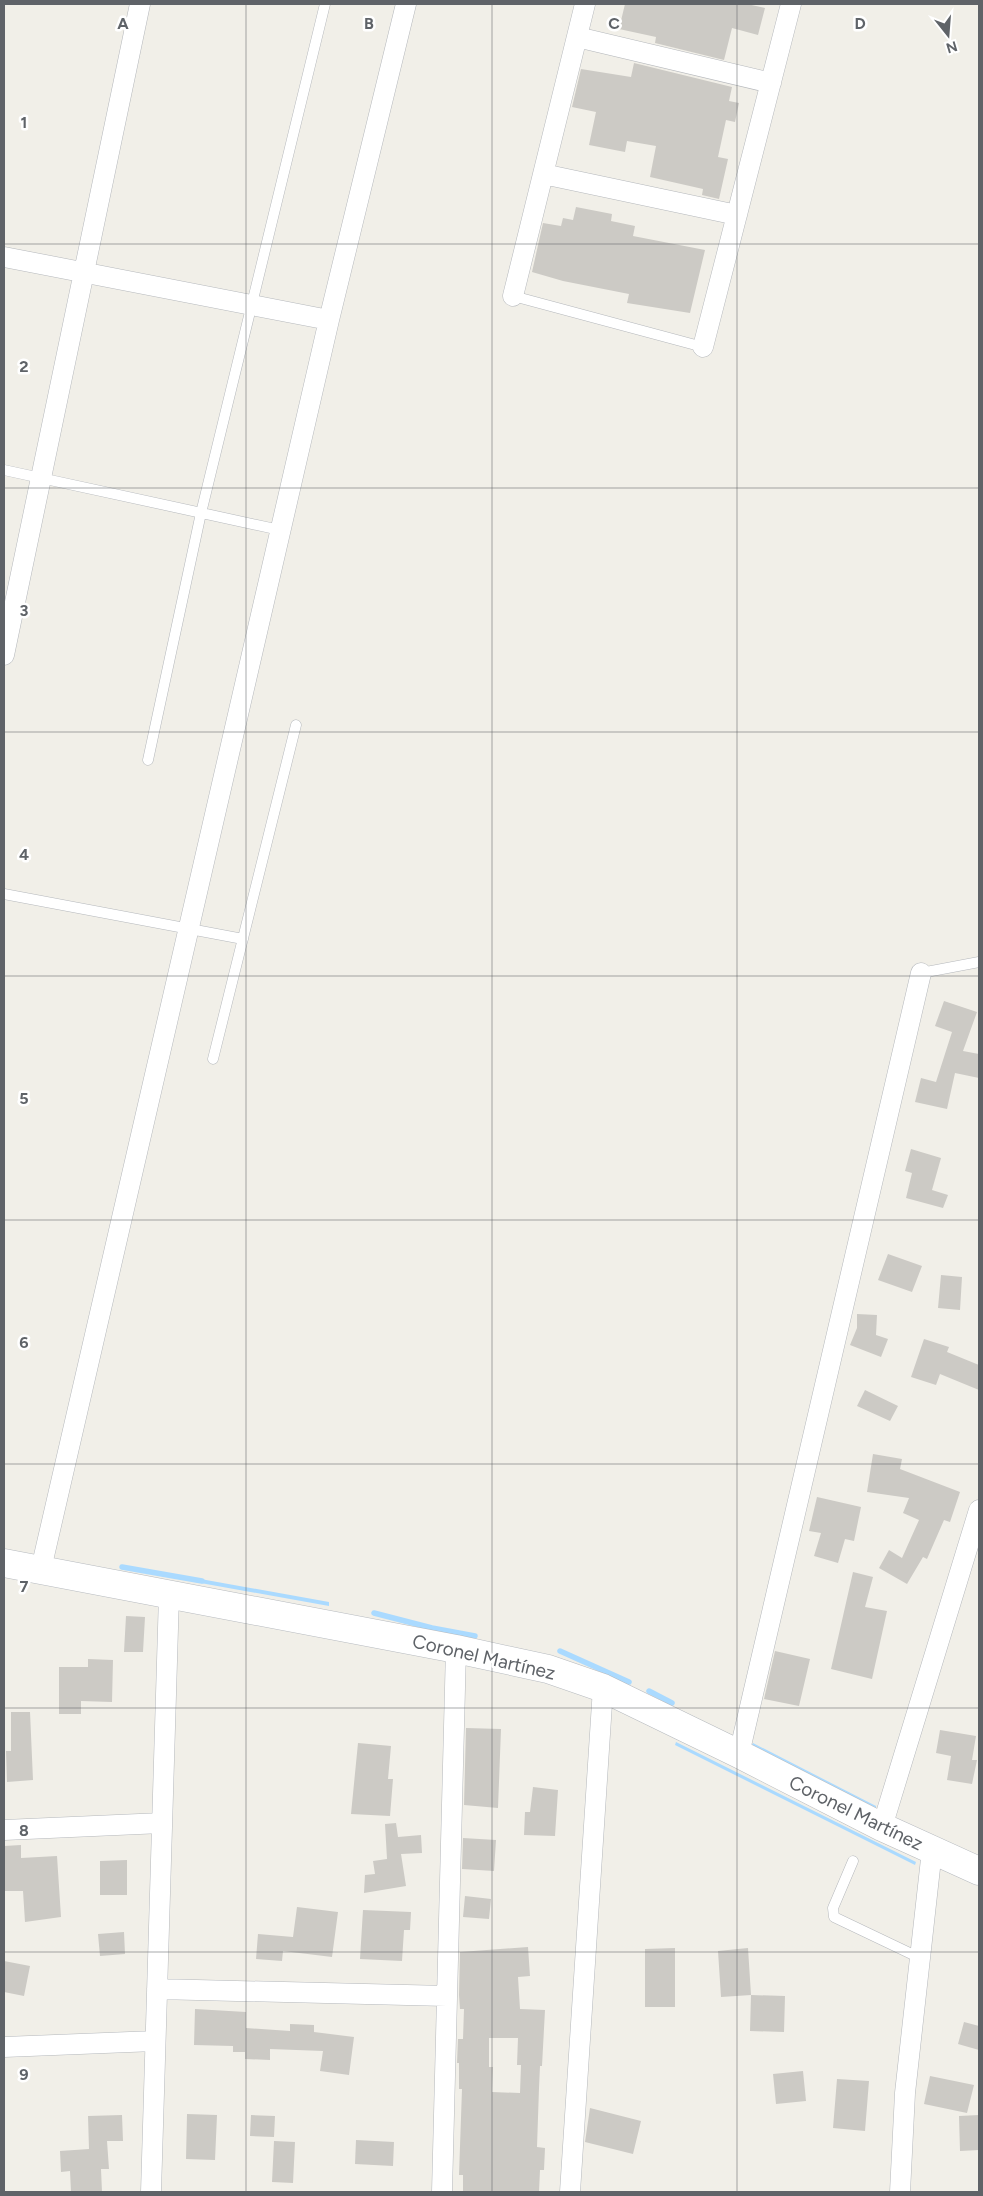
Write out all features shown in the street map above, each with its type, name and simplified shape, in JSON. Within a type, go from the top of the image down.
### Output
[{"type":"main road","name":"Coronel Martínez","points":[[4,1563],[169,1596],[456,1648],[548,1669],[603,1688],[739,1754],[882,1827],[979,1871]]},
{"type":"street","points":[[4,655],[140,4]]},
{"type":"street","points":[[41,1569],[280,530],[406,4]]},
{"type":"street","points":[[513,296],[585,4]]},
{"type":"street","points":[[703,347],[791,4]]},
{"type":"street","points":[[577,37],[771,83]]},
{"type":"street","points":[[543,174],[737,215]]},
{"type":"street","points":[[4,257],[329,320]]},
{"type":"street","points":[[739,1754],[921,974]]},
{"type":"street","points":[[882,1827],[979,1510]]},
{"type":"street","points":[[151,2192],[169,1596]]},
{"type":"street","points":[[442,2192],[456,1648]]},
{"type":"street","points":[[570,2192],[603,1688]]},
{"type":"street","points":[[4,1830],[162,1823]]},
{"type":"street","points":[[900,2192],[905,2093],[920,1958],[941,1854]]},
{"type":"street","points":[[157,1989],[447,1996]]},
{"type":"street","points":[[4,2047],[155,2041]]},
{"type":"lane","points":[[148,760],[200,513],[325,4]]},
{"type":"lane","points":[[513,296],[703,347]]},
{"type":"lane","points":[[4,470],[280,530]]},
{"type":"lane","points":[[213,1058],[296,725]]},
{"type":"lane","points":[[4,894],[243,939]]},
{"type":"lane","points":[[921,974],[979,962]]},
{"type":"lane","points":[[853,1860],[833,1908],[834,1917],[920,1958]]},
{"type":"water","points":[[195,1578],[329,1602],[329,1606],[195,1582]]},
{"type":"water","points":[[676,1742],[916,1862],[915,1865],[675,1745]]},
{"type":"water","points":[[753,1743],[876,1806],[876,1808],[752,1745]]},
{"type":"building","points":[[625,4],[747,4],[765,8],[758,35],[732,28],[724,60],[655,43],[656,37],[619,29]]},
{"type":"building","points":[[634,63],[732,87],[729,101],[739,103],[735,122],[726,120],[718,157],[728,159],[719,199],[702,195],[703,189],[650,177],[656,146],[627,141],[625,152],[589,145],[596,112],[572,107],[581,69],[631,77]]},
{"type":"building","points":[[576,207],[612,214],[611,221],[635,226],[633,236],[705,250],[690,313],[627,303],[629,294],[563,281],[532,272],[543,223],[561,226],[563,218],[573,220]]},
{"type":"building","points":[[944,1001],[977,1012],[963,1051],[979,1054],[979,1078],[955,1073],[947,1109],[915,1102],[921,1078],[936,1082],[952,1032],[935,1026]]},
{"type":"building","points":[[911,1149],[941,1158],[932,1190],[948,1195],[943,1208],[906,1198],[912,1173],[905,1171]]},
{"type":"building","points":[[888,1254],[922,1266],[912,1292],[878,1280]]},
{"type":"building","points":[[941,1275],[962,1277],[960,1310],[938,1308]]},
{"type":"building","points":[[857,1314],[877,1315],[876,1335],[888,1339],[881,1357],[850,1345],[857,1328]]},
{"type":"building","points":[[924,1339],[949,1347],[947,1352],[979,1365],[979,1390],[940,1374],[936,1385],[911,1377]]},
{"type":"building","points":[[865,1390],[898,1406],[890,1421],[857,1406]]},
{"type":"building","points":[[873,1454],[902,1459],[900,1469],[960,1492],[950,1522],[944,1520],[927,1559],[923,1557],[907,1584],[879,1568],[889,1550],[902,1558],[919,1520],[903,1513],[909,1498],[867,1492]]},
{"type":"building","points":[[817,1497],[861,1507],[854,1541],[845,1539],[838,1563],[814,1556],[821,1533],[809,1531]]},
{"type":"building","points":[[853,1572],[873,1577],[865,1607],[887,1611],[872,1679],[831,1669]]},
{"type":"building","points":[[126,1616],[145,1617],[143,1652],[124,1652]]},
{"type":"building","points":[[775,1651],[810,1659],[799,1706],[764,1699]]},
{"type":"building","points":[[88,1659],[113,1660],[112,1702],[81,1701],[81,1714],[59,1714],[59,1667],[88,1667]]},
{"type":"building","points":[[11,1712],[30,1712],[33,1780],[7,1782],[6,1751],[11,1751]]},
{"type":"building","points":[[466,1728],[501,1729],[498,1808],[464,1805]]},
{"type":"building","points":[[940,1730],[976,1736],[972,1760],[977,1760],[972,1784],[947,1780],[951,1756],[936,1753]]},
{"type":"building","points":[[358,1743],[391,1746],[388,1779],[393,1779],[390,1816],[351,1814]]},
{"type":"building","points":[[533,1787],[558,1790],[555,1836],[524,1835],[525,1812],[530,1812]]},
{"type":"building","points":[[396,1823],[398,1837],[421,1835],[422,1853],[401,1854],[406,1886],[364,1893],[365,1875],[375,1874],[373,1861],[387,1859],[385,1824]]},
{"type":"building","points":[[463,1838],[496,1840],[494,1871],[462,1869]]},
{"type":"building","points":[[21,1845],[21,1858],[57,1856],[61,1917],[25,1922],[23,1891],[4,1891],[4,1846]]},
{"type":"building","points":[[127,1860],[127,1895],[100,1895],[100,1861]]},
{"type":"building","points":[[465,1896],[491,1899],[489,1919],[463,1917]]},
{"type":"building","points":[[297,1907],[338,1912],[332,1957],[283,1951],[282,1961],[256,1959],[258,1934],[293,1937]]},
{"type":"building","points":[[363,1910],[411,1912],[410,1930],[404,1930],[402,1961],[360,1959]]},
{"type":"building","points":[[124,1932],[125,1954],[100,1956],[98,1934]]},
{"type":"building","points":[[528,1947],[530,1976],[518,1977],[520,2009],[545,2010],[542,2066],[540,2066],[537,2147],[545,2148],[544,2170],[540,2170],[539,2192],[463,2192],[463,2175],[459,2175],[462,2089],[459,2089],[459,2063],[457,2063],[458,2039],[463,2039],[464,2009],[460,2009],[459,1995],[460,1952]],"holes":[[[489,2038],[518,2038],[517,2065],[521,2065],[520,2093],[492,2092],[493,2067],[489,2067]]]},
{"type":"building","points":[[675,1948],[675,2007],[645,2007],[645,1949]]},
{"type":"building","points":[[748,1948],[751,1995],[721,1997],[718,1951]]},
{"type":"building","points":[[4,1961],[30,1966],[24,1996],[4,1992]]},
{"type":"building","points":[[751,1995],[785,1996],[784,2032],[750,2031]]},
{"type":"building","points":[[195,2009],[246,2012],[246,2028],[290,2031],[290,2024],[314,2025],[314,2032],[354,2037],[349,2075],[320,2071],[323,2051],[270,2049],[270,2060],[245,2059],[245,2052],[233,2052],[233,2046],[194,2045]]},
{"type":"building","points":[[964,2022],[979,2026],[979,2050],[958,2044]]},
{"type":"building","points":[[803,2071],[806,2101],[776,2104],[773,2074]]},
{"type":"building","points":[[930,2076],[974,2085],[967,2113],[924,2104]]},
{"type":"building","points":[[837,2079],[869,2081],[865,2131],[833,2128]]},
{"type":"building","points":[[590,2108],[641,2121],[633,2154],[585,2142]]},
{"type":"building","points":[[187,2114],[217,2115],[215,2160],[186,2159]]},
{"type":"building","points":[[122,2115],[123,2141],[107,2141],[109,2169],[101,2169],[102,2192],[71,2192],[70,2171],[61,2172],[60,2151],[89,2149],[88,2116]]},
{"type":"building","points":[[251,2115],[275,2116],[274,2137],[250,2136]]},
{"type":"building","points":[[979,2115],[979,2150],[960,2151],[959,2116]]},
{"type":"building","points":[[356,2140],[394,2142],[393,2166],[355,2164]]},
{"type":"building","points":[[274,2141],[295,2142],[293,2183],[272,2182]]},
{"type":"waterway","points":[[122,1567],[202,1581]]},
{"type":"waterway","points":[[374,1613],[432,1628],[475,1636]]},
{"type":"waterway","points":[[560,1651],[629,1682]]},
{"type":"waterway","points":[[649,1691],[672,1703]]}]
